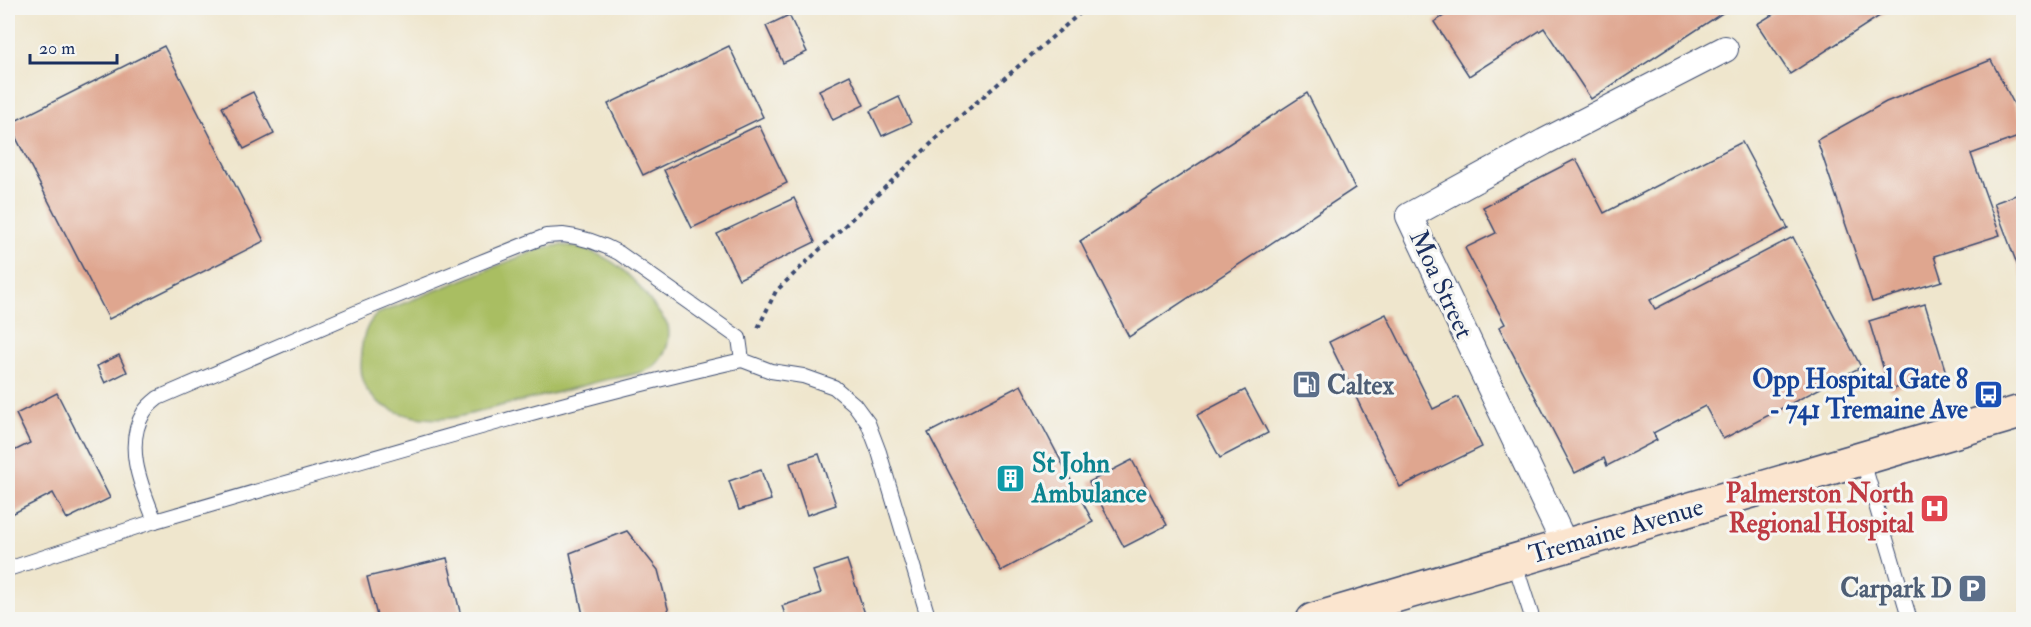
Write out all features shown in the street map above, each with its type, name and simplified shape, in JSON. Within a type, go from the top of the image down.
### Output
[{"type":"main road","name":"Tremaine Avenue","points":[[1313,620],[2024,411]]},
{"type":"street","name":"Moa Street","points":[[1565,545],[1409,216],[1544,142],[1725,49]]},
{"type":"lane","points":[[155,521],[139,480],[135,453],[139,424],[144,411],[158,398],[360,311],[546,236],[580,236],[619,253],[739,338],[742,360]]},
{"type":"lane","points":[[8,569],[155,521],[438,440],[680,374],[742,360],[771,371],[802,376],[834,387],[854,404],[868,423],[929,620]]},
{"type":"lane","points":[[1862,458],[1910,620]]},
{"type":"lane","points":[[1514,561],[1533,620]]},
{"type":"path","points":[[742,360],[776,291],[956,120],[1086,8]]},
{"type":"green space","points":[[561,245],[598,254],[612,262],[624,271],[646,295],[668,325],[669,331],[667,347],[654,366],[633,374],[451,418],[422,418],[406,415],[379,403],[369,393],[362,380],[361,351],[366,331],[377,314],[542,248]]},
{"type":"building","points":[[1456,8],[1722,8],[1724,12],[1591,99],[1544,28],[1469,76],[1434,22]]},
{"type":"building","points":[[1783,8],[1892,8],[1790,74],[1757,24]]},
{"type":"building","points":[[789,15],[807,52],[783,63],[766,26]]},
{"type":"building","points":[[164,46],[264,241],[109,319],[9,124]]},
{"type":"building","points":[[729,46],[763,117],[643,175],[608,104]]},
{"type":"building","points":[[1991,60],[2024,123],[2024,135],[1971,154],[2000,235],[1934,256],[1942,281],[1872,302],[1817,140],[1886,102]]},
{"type":"building","points":[[850,75],[864,105],[833,120],[819,90]]},
{"type":"building","points":[[253,92],[274,134],[244,149],[222,107]]},
{"type":"building","points":[[1307,93],[1355,188],[1129,337],[1080,241]]},
{"type":"building","points":[[899,97],[911,123],[882,136],[870,111]]},
{"type":"building","points":[[759,125],[787,183],[692,228],[664,170]]},
{"type":"building","points":[[1742,142],[1788,228],[1650,300],[1655,309],[1793,237],[1861,367],[1723,439],[1705,406],[1653,433],[1657,440],[1607,466],[1604,458],[1575,473],[1499,327],[1505,324],[1465,248],[1496,233],[1483,207],[1576,159],[1604,213]]},
{"type":"building","points":[[2024,192],[2024,280],[2023,280],[1994,203]]},
{"type":"building","points":[[794,198],[815,242],[739,279],[717,234]]},
{"type":"building","points":[[1925,304],[1946,373],[1890,390],[1869,321]]},
{"type":"building","points":[[1386,314],[1433,409],[1458,397],[1482,447],[1400,487],[1329,342]]},
{"type":"building","points":[[119,355],[127,372],[105,383],[97,366]]},
{"type":"building","name":"St John Ambulance","points":[[1021,385],[1093,522],[1001,571],[928,433]]},
{"type":"building","points":[[1245,390],[1268,433],[1220,458],[1197,415]]},
{"type":"building","points":[[57,393],[110,498],[67,519],[53,493],[8,516],[8,454],[30,443],[16,414]]},
{"type":"building","points":[[819,454],[836,505],[807,515],[790,463]]},
{"type":"building","points":[[1132,460],[1167,525],[1124,547],[1089,482]]},
{"type":"building","points":[[761,470],[771,500],[739,510],[729,481]]},
{"type":"building","points":[[627,531],[658,570],[671,620],[584,620],[570,553]]},
{"type":"building","points":[[447,558],[462,620],[378,620],[367,577]]},
{"type":"building","points":[[847,560],[867,620],[787,620],[782,606],[821,593],[813,571]]},
{"type":"place","name":"Caltex","points":[[1306,385]]},
{"type":"place","name":"Opp Hospital Gate 8 - 741 Tremaine Ave","points":[[1989,394]]},
{"type":"place","name":"St John Ambulance","points":[[1011,478]]},
{"type":"place","name":"Palmerston North Regional Hospital","points":[[1935,508]]},
{"type":"place","name":"Carpark D","points":[[1973,588]]}]
